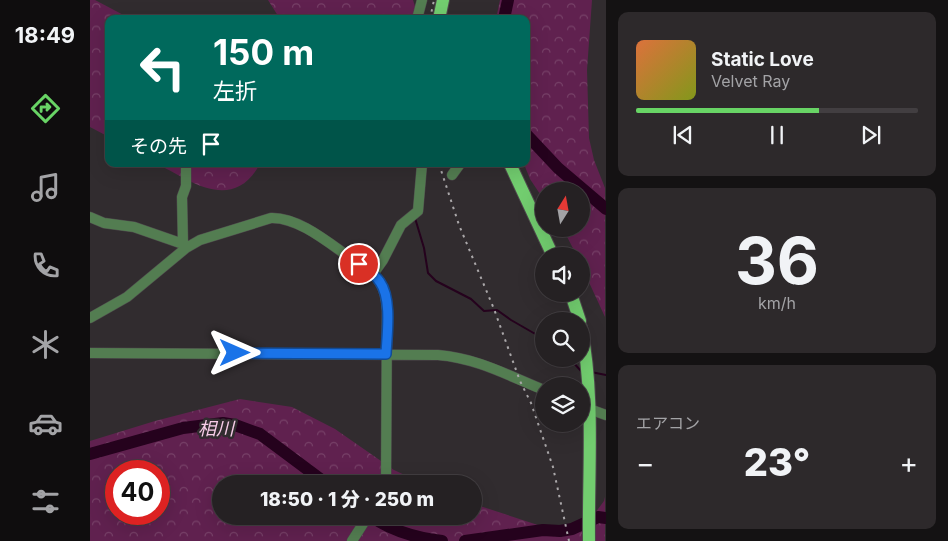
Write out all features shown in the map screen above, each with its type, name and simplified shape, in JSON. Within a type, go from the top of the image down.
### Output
[{"type":"main road","points":[[440,15],[444,0]]},
{"type":"main road","points":[[511,167],[549,247]]},
{"type":"main road","points":[[586,432],[589,538]]},
{"type":"street","points":[[418,15],[422,0]]},
{"type":"street","points":[[184,246],[182,197],[186,186],[186,167]]},
{"type":"street","points":[[373,274],[383,260],[401,225],[414,214],[422,167]]},
{"type":"street","points":[[452,175],[458,167]]},
{"type":"street","points":[[90,217],[104,223],[134,227],[184,246]]},
{"type":"street","points":[[90,318],[127,297],[184,246],[211,236],[279,217],[317,234],[373,274],[380,282],[385,295],[387,310],[386,475]]},
{"type":"street","points":[[90,353],[458,356],[475,361],[535,386]]},
{"type":"street","points":[[590,410],[606,415]]},
{"type":"street","points":[[352,541],[363,525]]},
{"type":"green space","points":[[90,0],[95,0],[123,15],[105,15],[105,135],[90,127]]},
{"type":"green space","points":[[268,0],[413,0],[418,15],[277,15]]},
{"type":"green space","points":[[500,0],[592,0],[587,70],[589,138],[594,160],[605,188],[605,317],[590,284],[590,247],[572,247],[568,238],[590,238],[590,182],[535,182],[535,186],[525,167],[530,167],[530,15],[497,15]]},
{"type":"green space","points":[[163,167],[258,167],[249,179],[238,187],[225,190],[212,189],[185,179]]},
{"type":"green space","points":[[240,399],[292,407],[335,429],[394,470],[405,475],[212,475],[212,525],[482,525],[482,507],[553,530],[571,530],[589,521],[605,497],[605,541],[90,541],[90,441],[155,421]]},
{"type":"waterway","points":[[505,15],[508,0]]},
{"type":"waterway","points":[[530,138],[558,168],[606,209]]},
{"type":"waterway","points":[[415,218],[424,248],[428,273],[436,281],[471,299],[484,311],[497,310],[535,334]]},
{"type":"waterway","points":[[577,367],[582,372]]},
{"type":"waterway","points":[[591,372],[606,375]]},
{"type":"waterway","name":"相川","points":[[90,454],[183,428],[223,423],[235,425],[260,434],[315,475]]},
{"type":"waterway","name":"相川","points":[[465,541],[543,530],[560,531],[572,529],[598,517],[606,518]]},
{"type":"waterway","name":"相川","points":[[385,525],[405,533],[442,541]]},
{"type":"railway","points":[[431,15],[434,0]]},
{"type":"railway","points":[[440,167],[459,225],[494,309],[520,381],[531,403],[553,467],[569,541]]},
{"type":"route","points":[[235,353],[386,354],[387,310],[385,295],[380,282],[373,274],[359,264]]}]
